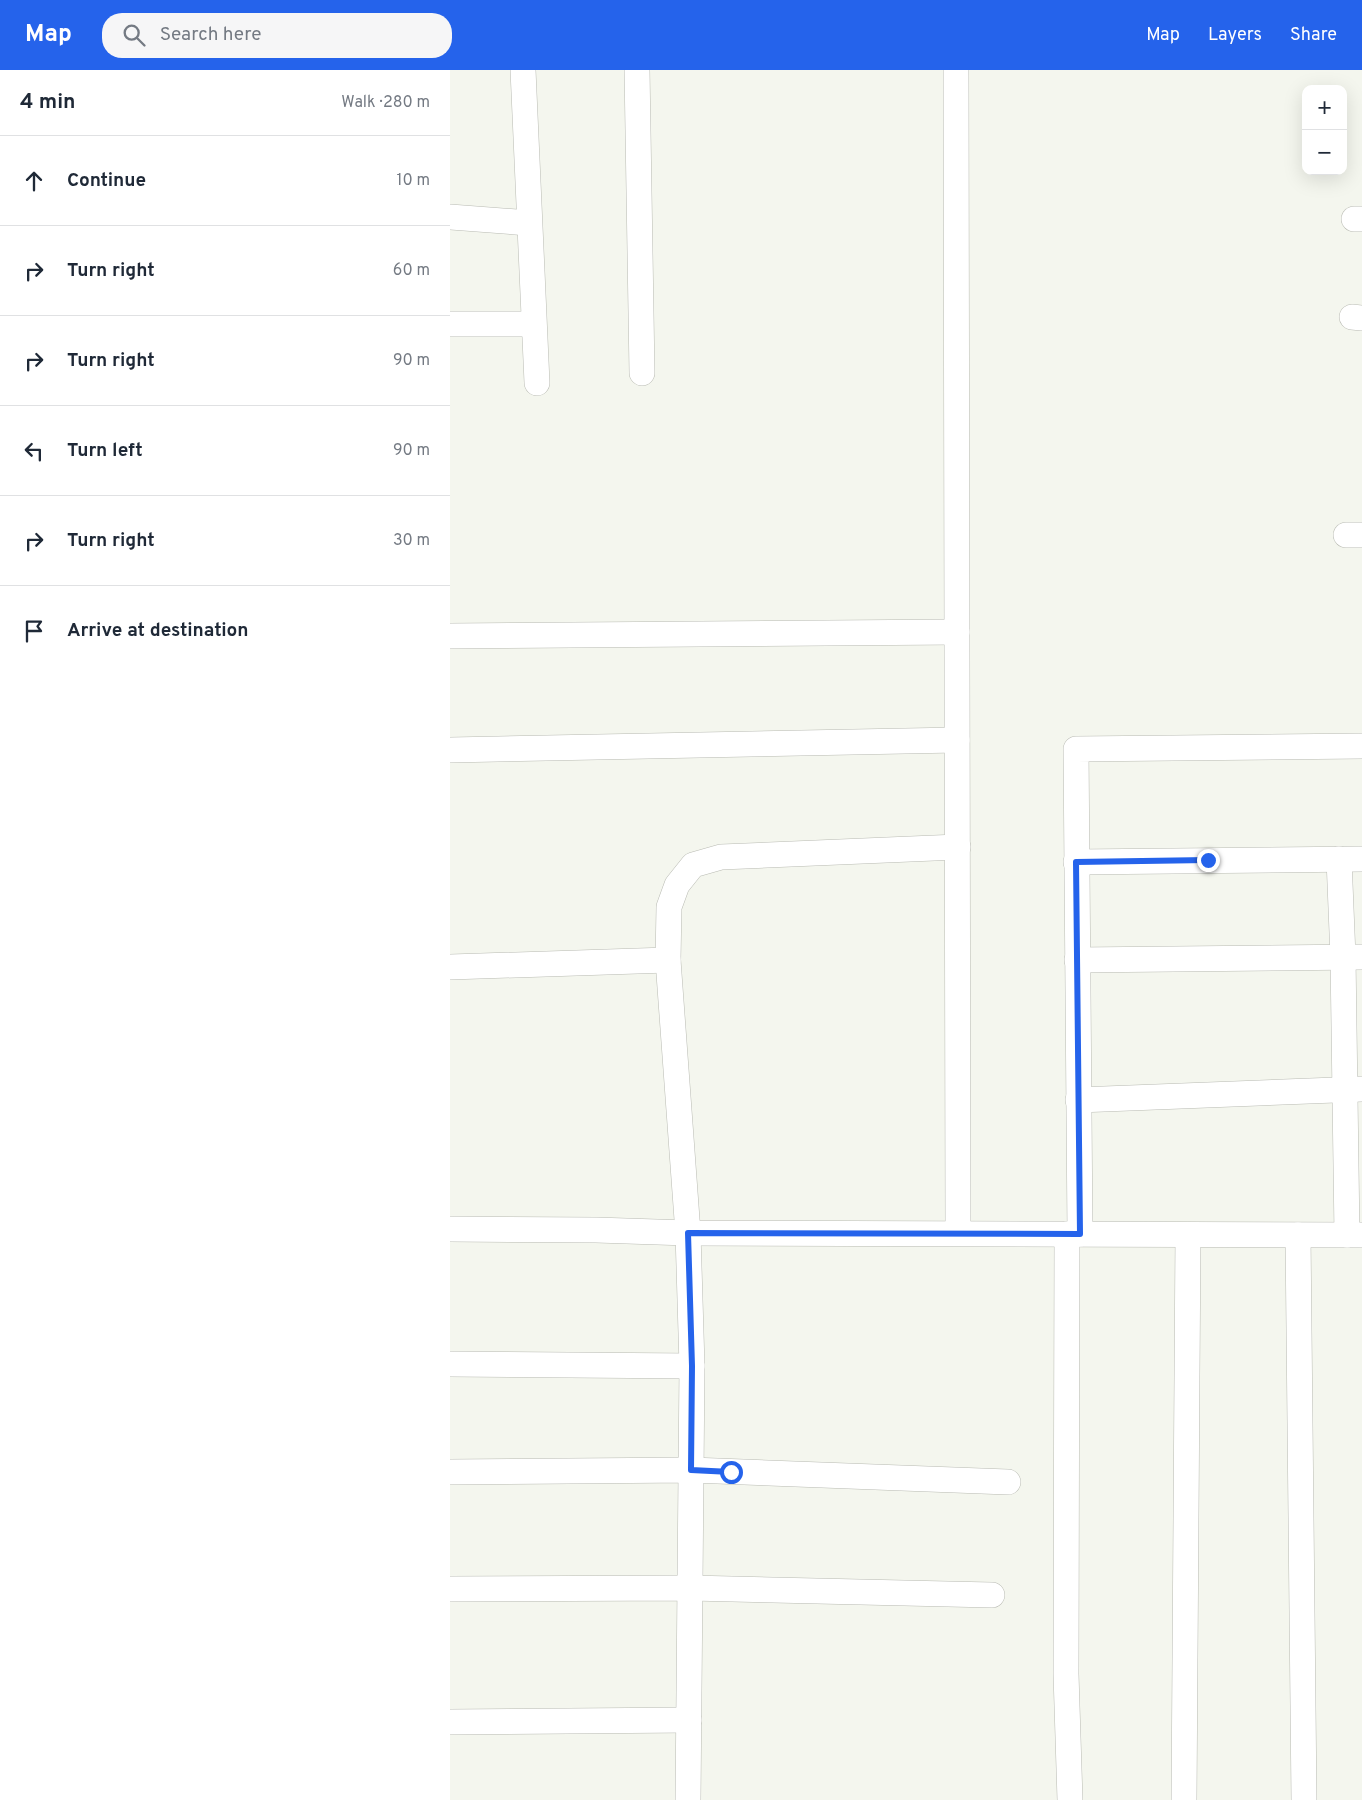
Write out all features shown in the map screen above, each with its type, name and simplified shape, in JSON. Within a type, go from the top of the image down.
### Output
[{"type":"street","points":[[523,70],[537,383]]},
{"type":"street","points":[[637,70],[642,373]]},
{"type":"street","points":[[956,70],[958,1233]]},
{"type":"street","points":[[450,217],[529,223]]},
{"type":"street","points":[[450,324],[533,324]]},
{"type":"street","points":[[450,636],[957,632]]},
{"type":"street","points":[[450,750],[957,740]]},
{"type":"street","points":[[1070,1800],[1066,1674],[1073,1234],[1078,1100],[1076,749],[1362,746]]},
{"type":"street","points":[[688,1800],[692,1366],[688,1233],[668,960],[669,907],[677,885],[693,865],[721,857],[958,847]]},
{"type":"street","points":[[450,1229],[688,1233],[1354,1235],[1351,859],[1076,862]]},
{"type":"street","points":[[1077,960],[1353,957]]},
{"type":"street","points":[[450,967],[668,960]]},
{"type":"street","points":[[1078,1100],[1353,1089]]},
{"type":"street","points":[[1184,1800],[1188,1235]]},
{"type":"street","points":[[1298,1235],[1304,1800]]},
{"type":"street","points":[[450,1364],[692,1366]]},
{"type":"street","points":[[450,1472],[691,1470],[1008,1482]]},
{"type":"street","points":[[450,1589],[690,1588],[992,1596]]},
{"type":"street","points":[[450,1722],[689,1720]]},
{"type":"route","points":[[731,1472],[691,1470],[692,1366],[688,1233],[1080,1234],[1076,862],[1208,860]]}]
